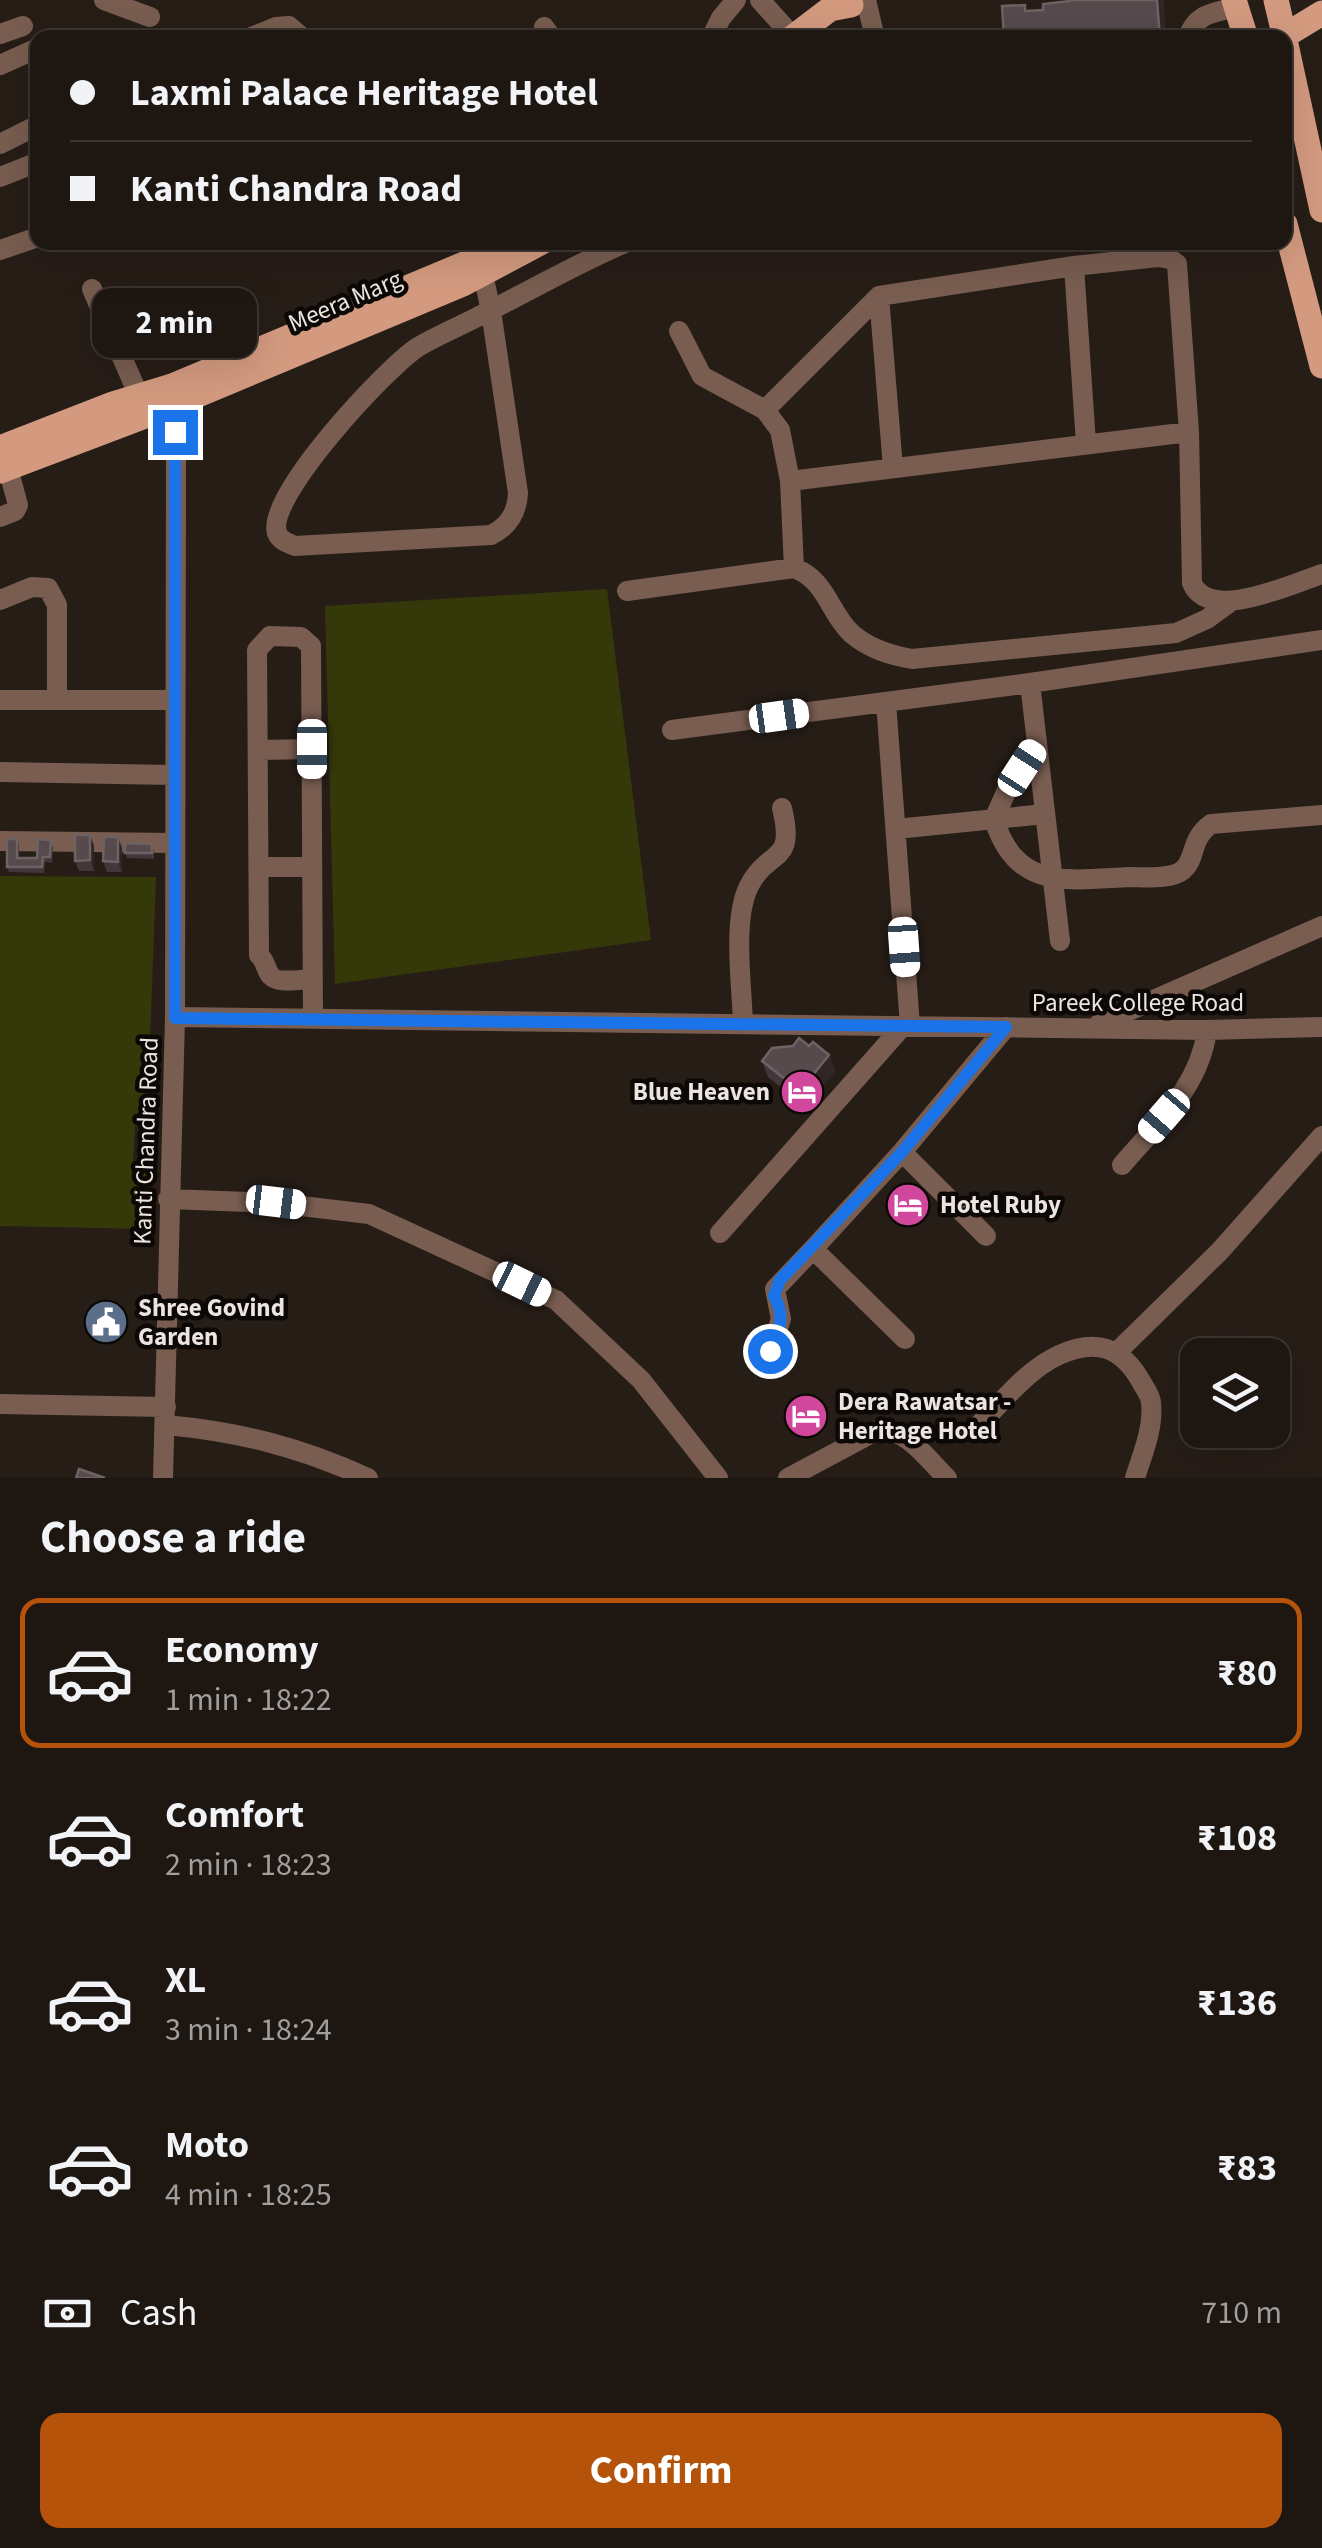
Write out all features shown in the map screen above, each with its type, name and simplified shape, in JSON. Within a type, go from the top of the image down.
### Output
[{"type":"main road","points":[[1276,0],[1282,30]]},
{"type":"main road","points":[[801,30],[830,8],[859,2]]},
{"type":"main road","points":[[831,30],[859,2]]},
{"type":"main road","points":[[1235,3],[1243,30]]},
{"type":"main road","points":[[1292,33],[1322,13]]},
{"type":"main road","points":[[1292,74],[1322,210]]},
{"type":"main road","name":"Meera Marg","points":[[3,462],[139,396],[173,395],[494,250]]},
{"type":"main road","name":"Meera Marg","points":[[3,462],[482,274],[527,250]]},
{"type":"main road","points":[[1292,250],[1322,366]]},
{"type":"street","points":[[104,0],[150,16]]},
{"type":"street","points":[[715,30],[736,0]]},
{"type":"street","points":[[760,0],[786,30]]},
{"type":"street","points":[[859,2],[871,30]]},
{"type":"street","points":[[1191,30],[1200,16],[1235,3]]},
{"type":"street","points":[[0,34],[23,26]]},
{"type":"street","points":[[269,30],[289,26],[293,30]]},
{"type":"street","points":[[0,66],[30,52]]},
{"type":"street","points":[[0,144],[30,129]]},
{"type":"street","points":[[0,177],[30,165]]},
{"type":"street","points":[[0,250],[30,240]]},
{"type":"street","points":[[482,274],[491,310],[518,493],[511,520],[491,535],[295,546],[282,541],[276,532],[282,500],[296,476],[392,368],[418,347],[491,310],[611,250]]},
{"type":"street","points":[[765,410],[879,296],[1074,266],[1170,259],[1177,264],[1189,432],[1192,583],[1196,593],[1205,599],[1228,603]]},
{"type":"street","points":[[1074,266],[1086,444]]},
{"type":"street","points":[[92,289],[139,396]]},
{"type":"street","points":[[879,296],[893,468]]},
{"type":"street","points":[[679,331],[702,376],[765,410],[780,430],[790,481],[794,568]]},
{"type":"street","name":"Kanti Chandra Road","points":[[163,1478],[175,1018],[173,395]]},
{"type":"street","points":[[790,481],[1189,432]]},
{"type":"street","points":[[0,517],[15,511],[18,505],[3,462]]},
{"type":"street","points":[[627,590],[794,568],[808,573],[819,585],[851,633],[883,654],[912,660],[1176,633],[1207,619],[1228,603],[1322,574]]},
{"type":"street","points":[[0,600],[32,587],[48,588],[53,594],[57,604],[57,699]]},
{"type":"street","points":[[313,978],[276,979],[259,955],[257,650],[270,636],[290,634],[300,636],[311,646],[312,749],[312,867],[313,978],[313,1019]]},
{"type":"street","points":[[672,730],[1322,640]]},
{"type":"street","points":[[1030,683],[1060,941]]},
{"type":"street","points":[[0,700],[174,700]]},
{"type":"street","points":[[720,1233],[907,1026],[886,702]]},
{"type":"street","points":[[1037,745],[1007,790],[994,819],[1002,846],[1054,881],[1174,875],[1190,862],[1195,841],[1211,824],[1322,814]]},
{"type":"street","points":[[258,750],[312,749]]},
{"type":"street","points":[[0,772],[174,774]]},
{"type":"street","points":[[742,1024],[742,905],[756,875],[784,851],[788,831],[782,808]]},
{"type":"street","points":[[896,829],[1045,814]]},
{"type":"street","points":[[0,841],[175,844]]},
{"type":"street","points":[[258,867],[312,867]]},
{"type":"street","points":[[1090,1028],[1322,926]]},
{"type":"street","name":"Pareek College Road","points":[[175,1018],[1207,1030],[1322,1027]]},
{"type":"street","points":[[770,1351],[781,1320],[775,1289],[902,1152],[1006,1027]]},
{"type":"street","points":[[1122,1165],[1185,1092],[1204,1057],[1207,1030]]},
{"type":"street","points":[[1118,1351],[1220,1251],[1322,1136]]},
{"type":"street","points":[[902,1152],[986,1236]]},
{"type":"street","points":[[168,1200],[276,1202],[370,1214],[556,1300],[641,1380],[718,1478]]},
{"type":"street","points":[[813,1249],[904,1339]]},
{"type":"street","points":[[979,1425],[1050,1359],[1087,1346],[1118,1351],[1152,1401],[1147,1438],[1135,1478]]},
{"type":"street","points":[[0,1404],[166,1416],[270,1440],[368,1478]]},
{"type":"street","points":[[788,1478],[876,1431],[888,1429],[901,1434],[947,1478]]},
{"type":"green space","points":[[607,589],[651,940],[335,984],[325,606]]},
{"type":"green space","points":[[0,876],[156,877],[147,1125],[135,1126],[133,1163],[151,1165],[147,1229],[0,1226]]},
{"type":"building","points":[[1157,0],[1159,30],[1004,30],[1002,6],[1025,5],[1025,11],[1043,10],[1043,4]]},
{"type":"building","points":[[75,835],[90,835],[90,860],[75,861]]},
{"type":"building","points":[[104,837],[118,837],[118,862],[103,861]]},
{"type":"building","points":[[7,839],[17,839],[17,858],[37,858],[38,839],[51,840],[50,857],[43,857],[42,867],[7,867]]},
{"type":"building","points":[[125,843],[152,844],[152,853],[125,853]]},
{"type":"building","points":[[799,1038],[809,1046],[813,1042],[829,1055],[800,1091],[762,1061],[772,1048],[793,1046]]},
{"type":"building","points":[[79,1469],[105,1478],[76,1478]]},
{"type":"place","name":"Blue Heaven","points":[[802,1092]]},
{"type":"place","name":"Hotel Ruby","points":[[908,1205]]},
{"type":"place","name":"Shree Govind Garden","points":[[106,1322]]},
{"type":"place","name":"Dera Rawatsar - Heritage Hotel","points":[[806,1416]]},
{"type":"route","points":[[175,432],[175,1018],[1006,1027],[902,1152],[780,1280],[774,1296],[780,1305],[780,1329],[770,1351]]}]
